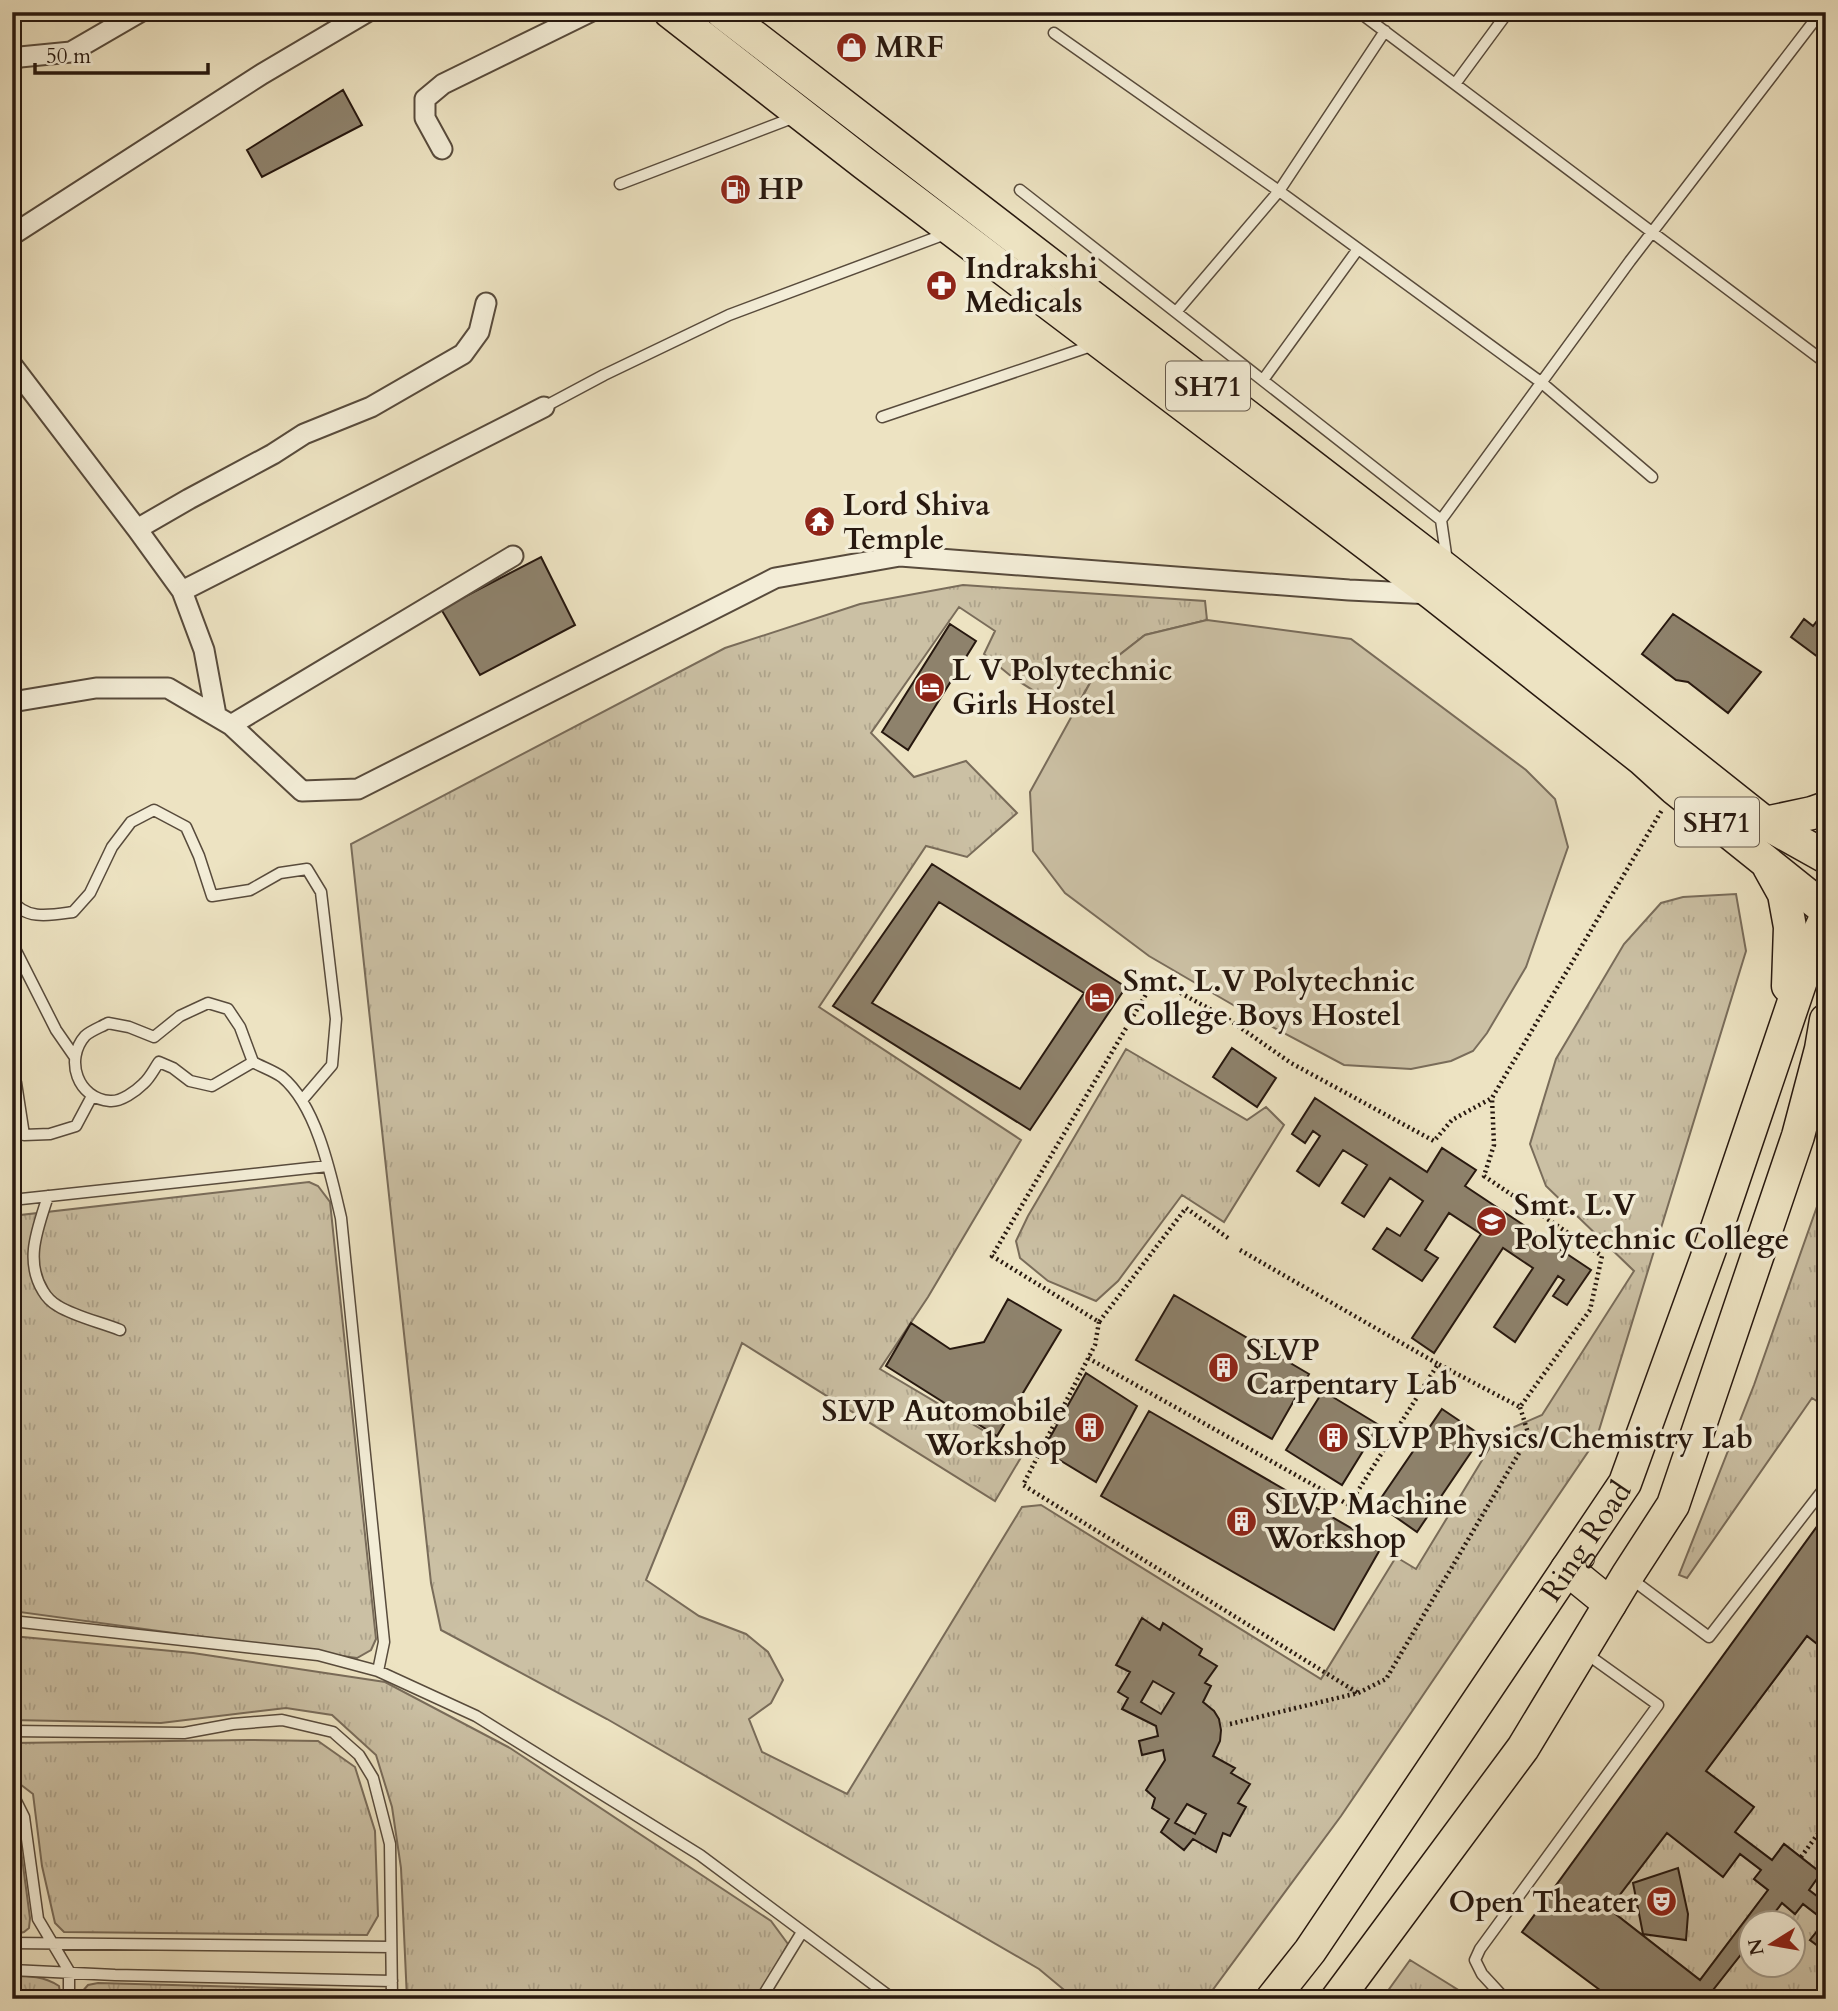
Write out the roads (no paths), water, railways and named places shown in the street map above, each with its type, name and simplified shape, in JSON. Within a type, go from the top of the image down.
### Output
[{"type":"main road","name":"SH71","points":[[670,12],[1102,342],[1441,583],[1765,822],[1826,857]]},
{"type":"main road","name":"SH71","points":[[722,12],[844,106],[1441,583],[1674,788],[1826,910]]},
{"type":"main road","points":[[814,124],[844,106]]},
{"type":"main road","points":[[1765,822],[1826,808]]},
{"type":"main road","points":[[1763,858],[1784,894],[1790,928],[1785,1029]]},
{"type":"main road","name":"Ring Road","points":[[1272,1999],[1310,1951],[1625,1483],[1710,1249],[1812,947],[1826,917]]},
{"type":"main road","name":"Ring Road","points":[[1337,1999],[1522,1748],[1673,1505],[1798,1136],[1824,1037]]},
{"type":"main road","points":[[1567,1569],[1610,1604]]},
{"type":"street","points":[[12,61],[20,57],[71,52],[140,12]]},
{"type":"street","points":[[12,235],[262,74],[367,12]]},
{"type":"street","points":[[442,149],[425,118],[425,99],[443,83],[590,12]]},
{"type":"street","points":[[137,529],[273,454],[303,434],[371,407],[463,354],[479,332],[486,303]]},
{"type":"street","points":[[12,365],[182,591],[204,650],[224,720]]},
{"type":"street","points":[[182,591],[544,407]]},
{"type":"street","points":[[224,720],[513,556]]},
{"type":"street","points":[[12,702],[96,688],[168,688],[224,720],[302,791],[358,789],[775,578],[900,556],[1349,590],[1441,583]]},
{"type":"lane","points":[[1359,12],[1826,363]]},
{"type":"lane","points":[[1455,84],[1508,12]]},
{"type":"lane","points":[[1441,583],[1441,520],[1653,232],[1821,12]]},
{"type":"lane","points":[[1176,312],[1279,191],[1385,31]]},
{"type":"lane","points":[[1054,33],[1279,191],[1542,383],[1652,477]]},
{"type":"lane","points":[[620,184],[814,124]]},
{"type":"lane","points":[[1020,190],[1441,520]]},
{"type":"lane","points":[[544,407],[729,315],[955,230]]},
{"type":"lane","points":[[1263,380],[1358,249]]},
{"type":"lane","points":[[882,417],[1102,342]]},
{"type":"lane","points":[[12,899],[30,914],[73,912],[90,893],[112,847],[131,822],[154,810],[186,827],[212,896],[250,890],[280,873],[307,869],[321,892],[336,1018],[332,1065],[303,1099]]},
{"type":"lane","points":[[12,943],[56,1030],[74,1056],[78,1081],[92,1096],[112,1102],[130,1095],[145,1083],[159,1062],[173,1068],[190,1081],[212,1086],[253,1062]]},
{"type":"lane","points":[[74,1056],[85,1036],[108,1023],[129,1027],[154,1037],[180,1016],[208,1003],[228,1009],[240,1027],[253,1062],[281,1076],[303,1099],[328,1166],[341,1218],[384,1642],[378,1671]]},
{"type":"lane","points":[[12,1074],[16,1083],[24,1135],[50,1134],[76,1126],[92,1096]]},
{"type":"lane","points":[[12,1200],[328,1166]]},
{"type":"lane","points":[[48,1196],[34,1242],[33,1266],[37,1282],[49,1301],[61,1308],[120,1329]]},
{"type":"lane","points":[[1627,1576],[1709,1637],[1826,1486]]},
{"type":"lane","points":[[12,1621],[318,1655],[378,1671],[476,1716],[700,1856],[893,1999]]},
{"type":"lane","points":[[1505,1999],[1482,1974],[1475,1960],[1480,1949],[1658,1705],[1582,1650]]},
{"type":"lane","points":[[12,1731],[184,1733],[233,1724],[282,1720],[333,1732],[359,1755],[373,1778],[390,1844],[392,1999]]},
{"type":"lane","points":[[12,1796],[24,1817],[38,1919],[69,1971],[69,1999]]},
{"type":"lane","points":[[761,1999],[802,1932]]},
{"type":"lane","points":[[12,1943],[391,1947]]},
{"type":"lane","points":[[12,1970],[392,1981]]},
{"type":"place","name":"MRF","points":[[852,47]]},
{"type":"place","name":"HP","points":[[735,189]]},
{"type":"place","name":"Indrakshi Medicals","points":[[942,285]]},
{"type":"place","name":"Lord Shiva Temple","points":[[820,522]]},
{"type":"place","name":"L V Polytechnic Girls Hostel","points":[[929,687]]},
{"type":"place","name":"Smt. L.V Polytechnic College Boys Hostel","points":[[1100,998]]},
{"type":"place","name":"Smt. L.V Polytechnic College","points":[[1491,1222]]},
{"type":"place","name":"SLVP Carpentary Lab","points":[[1223,1367]]},
{"type":"place","name":"SLVP Automobile Workshop","points":[[1090,1428]]},
{"type":"place","name":"SLVP Physics/Chemistry Lab","points":[[1333,1438]]},
{"type":"place","name":"SLVP Machine Workshop","points":[[1242,1521]]},
{"type":"place","name":"Open Theater","points":[[1661,1902]]}]
